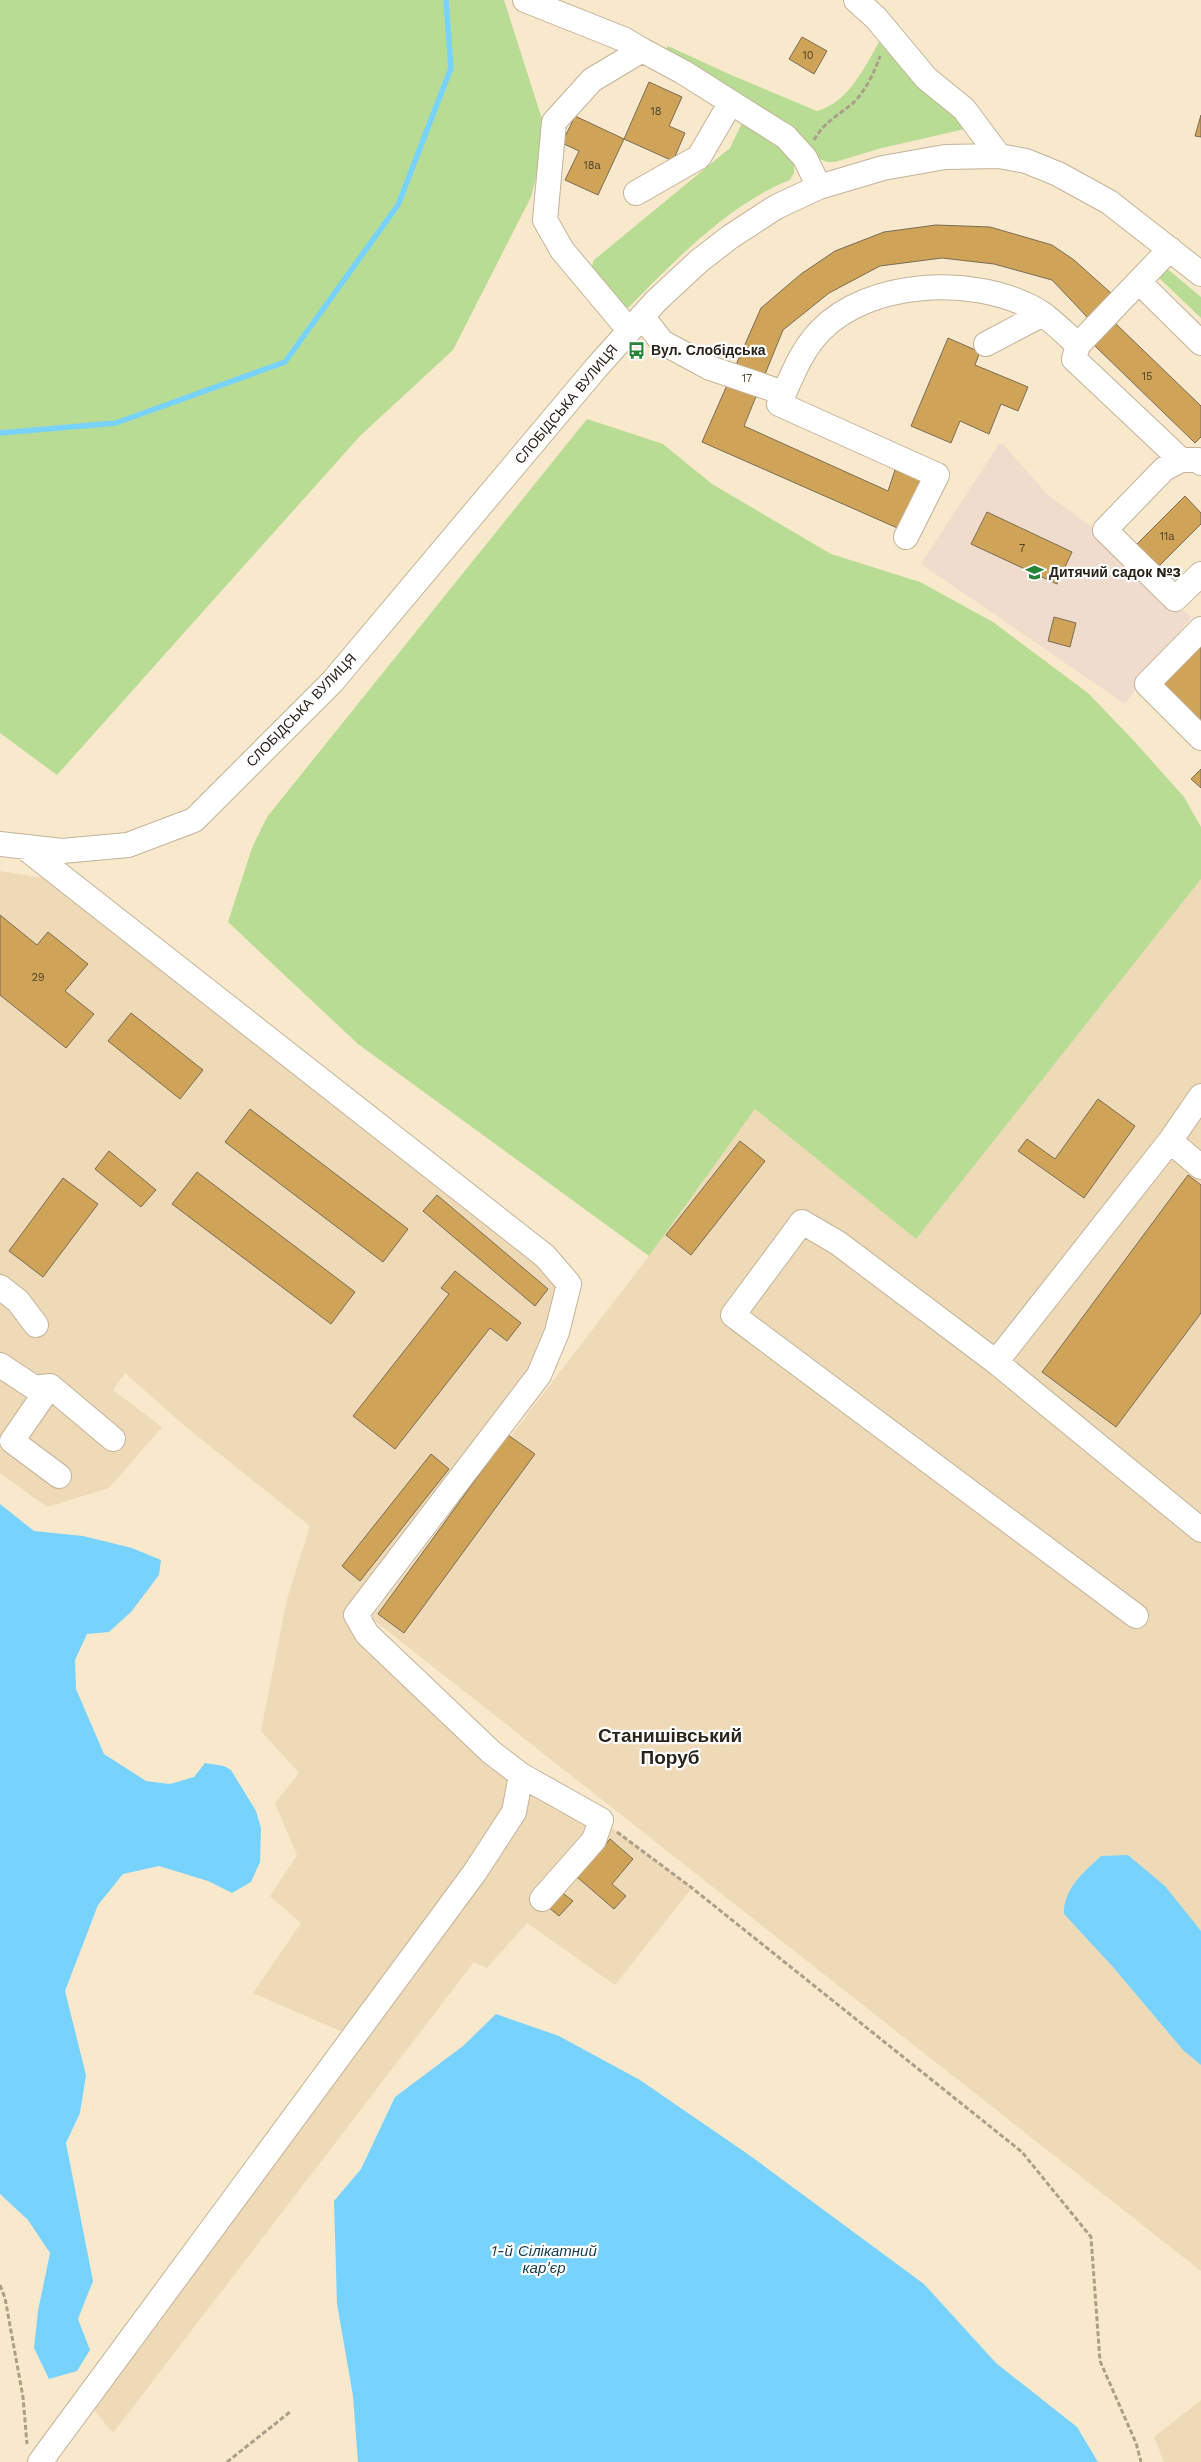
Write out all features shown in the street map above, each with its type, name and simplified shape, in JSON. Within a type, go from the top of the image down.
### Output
[{"type":"street","points":[[525,0],[623,39],[786,137],[804,158],[819,187]]},
{"type":"street","points":[[856,0],[876,18],[926,78],[964,109],[999,156]]},
{"type":"street","points":[[642,50],[592,80],[554,122],[545,220],[562,250],[635,323],[662,342],[710,368],[784,393]]},
{"type":"street","points":[[636,193],[699,157],[730,102]]},
{"type":"street","name":"СЛОБІДСЬКА ВУЛИЦЯ","points":[[0,844],[62,851],[128,845],[194,820],[333,681],[635,323],[698,261],[730,236],[776,207],[819,187],[883,168],[945,157],[999,156],[1026,161],[1058,174],[1109,202],[1201,274]]},
{"type":"street","points":[[1170,249],[1078,345],[1074,359],[1195,460]]},
{"type":"street","points":[[1139,282],[1201,343]]},
{"type":"street","points":[[906,537],[937,475],[779,404],[803,353],[820,331],[839,316],[868,301],[903,289],[948,288],[985,292],[1017,301],[1043,314],[1078,345]]},
{"type":"street","points":[[986,344],[1043,314]]},
{"type":"street","points":[[1195,460],[1164,469],[1105,530],[1175,599],[1201,574]]},
{"type":"street","points":[[1201,629],[1147,684],[1201,738]]},
{"type":"street","points":[[24,847],[545,1256],[569,1284],[558,1332],[539,1375],[356,1615],[367,1634],[491,1752],[521,1776],[601,1820],[594,1840],[542,1899]]},
{"type":"street","points":[[996,1362],[1170,1140],[1201,1096]]},
{"type":"street","points":[[1170,1140],[1201,1167]]},
{"type":"street","points":[[1136,1616],[733,1315],[802,1222],[838,1243],[996,1362],[1201,1530]]},
{"type":"street","points":[[0,1287],[18,1301],[36,1325]]},
{"type":"street","points":[[0,1365],[35,1388],[50,1386],[113,1439]]},
{"type":"street","points":[[50,1386],[6,1436],[59,1476]]},
{"type":"street","points":[[34,2457],[475,1872],[514,1812],[521,1776]]},
{"type":"path","points":[[804,158],[820,130],[854,101],[876,67],[887,31]]},
{"type":"path","points":[[601,1820],[692,1888],[1022,2152],[1091,2237],[1100,2361],[1136,2443],[1141,2462]]},
{"type":"path","points":[[0,2285],[5,2298],[34,2457]]},
{"type":"path","points":[[227,2462],[290,2412]]},
{"type":"shaded area","name":"Дитячий садок №3","points":[[999,444],[1003,444],[1048,495],[1103,535],[1145,579],[1191,617],[1125,704],[921,564]]},
{"type":"shaded area","points":[[0,871],[68,882],[569,1284],[557,1332],[356,1615],[491,1752],[601,1820],[692,1888],[615,1985],[527,1923],[487,1968],[474,1962],[113,2433],[85,2399],[354,2037],[253,1993],[301,1923],[270,1896],[297,1855],[275,1803],[299,1773],[261,1731],[287,1599],[310,1526],[186,1427],[125,1373],[113,1390],[162,1427],[109,1488],[47,1507],[0,1473]]},
{"type":"shaded area","points":[[1201,879],[1201,2271],[371,1618],[649,1256],[755,1109],[916,1239]]},
{"type":"shaded area","points":[[1201,2400],[1201,2462],[1164,2462],[1154,2437]]},
{"type":"green space","points":[[0,0],[504,0],[547,135],[531,197],[453,350],[360,436],[57,775],[0,733]]},
{"type":"green space","points":[[882,37],[965,129],[882,148],[835,162],[827,162],[817,158],[664,53],[668,46],[817,111],[829,106],[848,91],[863,70]]},
{"type":"green space","points":[[749,120],[794,159],[794,173],[790,180],[768,190],[724,218],[683,253],[628,308],[623,307],[591,269],[594,260],[730,148],[742,123]]},
{"type":"green space","points":[[1165,267],[1201,297],[1201,318],[1156,275]]},
{"type":"green space","points":[[587,419],[663,444],[712,484],[831,554],[920,582],[993,622],[1088,693],[1184,797],[1201,827],[1201,879],[916,1239],[755,1109],[649,1256],[358,1044],[228,922],[252,848],[267,817]]},
{"type":"water","points":[[0,1504],[34,1531],[83,1536],[132,1548],[161,1560],[159,1575],[131,1612],[109,1632],[87,1634],[75,1660],[76,1689],[104,1754],[146,1781],[170,1784],[194,1777],[205,1763],[224,1766],[231,1770],[256,1811],[261,1828],[260,1862],[251,1882],[232,1893],[208,1881],[159,1866],[123,1874],[98,1905],[65,1991],[86,2075],[80,2113],[66,2143],[93,2281],[78,2319],[90,2350],[77,2371],[49,2379],[34,2348],[38,2311],[50,2253],[28,2220],[0,2194]]},
{"type":"water","points":[[1128,1855],[1165,1886],[1201,1931],[1201,2065],[1183,2050],[1113,1967],[1064,1914],[1067,1897],[1071,1889],[1101,1856]]},
{"type":"water","name":"1-й Сілікатний кар'єр","points":[[496,2014],[559,2036],[640,2080],[752,2157],[924,2284],[996,2363],[1077,2427],[1098,2462],[358,2462],[353,2396],[337,2304],[334,2201],[361,2169],[395,2097],[463,2046]]},
{"type":"building","points":[[802,37],[827,51],[814,74],[789,59]]},
{"type":"building","points":[[649,82],[682,97],[669,126],[685,133],[673,161],[624,139]]},
{"type":"building","points":[[1201,115],[1201,137],[1195,136]]},
{"type":"building","points":[[575,116],[624,139],[598,195],[565,180],[579,151],[562,143]]},
{"type":"building","points":[[936,225],[990,227],[1052,245],[1074,260],[1112,294],[1089,319],[1052,280],[994,264],[942,258],[880,266],[829,293],[783,330],[744,426],[888,491],[895,470],[922,480],[902,530],[702,442],[761,308],[801,274],[835,251],[884,232]]},
{"type":"building","points":[[1115,323],[1201,406],[1201,437],[1195,443],[1094,345]]},
{"type":"building","points":[[948,338],[980,352],[975,365],[1028,387],[1018,411],[1001,404],[989,434],[960,421],[951,443],[911,426]]},
{"type":"building","points":[[1185,496],[1201,513],[1201,524],[1155,570],[1133,548]]},
{"type":"building","name":"Дитячий садок №3","points":[[987,512],[1072,552],[1057,584],[971,544]]},
{"type":"building","points":[[1054,617],[1076,623],[1070,647],[1048,641]]},
{"type":"building","points":[[1201,643],[1201,720],[1162,683]]},
{"type":"building","points":[[1201,769],[1201,788],[1191,779]]},
{"type":"building","points":[[0,915],[37,945],[48,932],[88,964],[65,991],[94,1014],[66,1048],[0,995]]},
{"type":"building","points":[[131,1013],[203,1070],[180,1099],[108,1041]]},
{"type":"building","points":[[1098,1099],[1135,1126],[1084,1198],[1018,1151],[1027,1139],[1055,1159]]},
{"type":"building","points":[[250,1109],[408,1229],[383,1262],[225,1142]]},
{"type":"building","points":[[740,1141],[765,1161],[691,1255],[666,1235]]},
{"type":"building","points":[[109,1151],[156,1190],[141,1207],[95,1169]]},
{"type":"building","points":[[197,1172],[355,1292],[331,1324],[172,1204]]},
{"type":"building","points":[[1188,1175],[1201,1185],[1201,1313],[1116,1427],[1042,1372]]},
{"type":"building","points":[[63,1178],[98,1204],[43,1277],[9,1251]]},
{"type":"building","points":[[437,1195],[548,1289],[535,1306],[423,1211]]},
{"type":"building","points":[[455,1271],[521,1323],[507,1341],[490,1328],[395,1449],[353,1416],[449,1294],[441,1288]]},
{"type":"building","points":[[508,1435],[535,1454],[404,1633],[378,1614]]},
{"type":"building","points":[[431,1454],[449,1469],[360,1581],[342,1566]]},
{"type":"building","points":[[610,1839],[633,1859],[612,1884],[626,1896],[614,1909],[577,1877]]},
{"type":"building","points":[[560,1891],[573,1901],[559,1916],[547,1906]]},
{"type":"waterway","points":[[0,433],[116,423],[285,362],[398,205],[451,68],[446,0]]},
{"type":"place","name":"Вул. Слобідська","points":[[637,350]]},
{"type":"place","name":"Дитячий садок №3","points":[[1035,572]]},
{"type":"district","name":"Станишівський Поруб","points":[[670,1746]]}]
